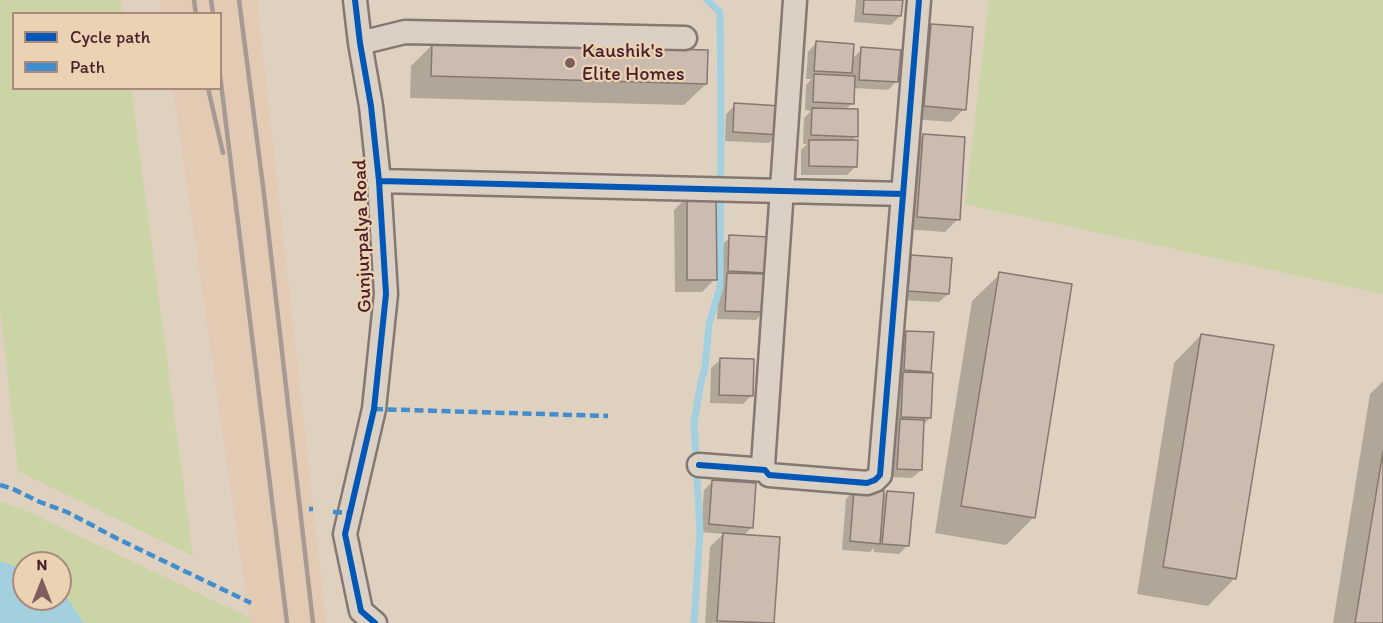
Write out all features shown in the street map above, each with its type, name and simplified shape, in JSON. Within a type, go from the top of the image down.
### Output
[{"type":"street","name":"Gunjurpalya Road","points":[[355,0],[371,106],[379,181],[386,294],[374,409],[345,534],[368,617]]},
{"type":"street","points":[[795,0],[763,465],[769,475],[867,483],[880,476],[919,0]]},
{"type":"street","points":[[360,43],[405,32],[685,38]]},
{"type":"street","points":[[379,181],[903,194]]},
{"type":"street","points":[[699,465],[765,470]]},
{"type":"shaded area","points":[[160,0],[257,0],[326,623],[250,623],[173,90],[222,90],[222,12],[162,12]]},
{"type":"green space","points":[[0,0],[120,0],[122,12],[12,12],[12,90],[131,90],[193,556],[18,471],[0,308]]},
{"type":"green space","points":[[989,0],[1383,0],[1383,294],[965,204]]},
{"type":"green space","points":[[0,501],[27,511],[250,618],[250,623],[0,623]]},
{"type":"water","points":[[0,561],[12,566],[12,611],[72,611],[72,605],[84,623],[0,623]]},
{"type":"building","points":[[864,0],[903,0],[901,16],[863,14]]},
{"type":"building","points":[[931,24],[973,27],[966,110],[924,106]]},
{"type":"building","points":[[816,41],[854,44],[852,73],[814,71]]},
{"type":"building","name":"Kaushik's Elite Homes","points":[[432,43],[708,50],[707,84],[431,76]]},
{"type":"building","points":[[861,47],[901,50],[898,82],[859,80]]},
{"type":"building","points":[[814,74],[855,76],[854,104],[813,102]]},
{"type":"building","points":[[734,103],[781,106],[780,135],[733,132]]},
{"type":"building","points":[[812,108],[858,109],[858,137],[811,135]]},
{"type":"building","points":[[923,134],[965,137],[960,220],[917,217]]},
{"type":"building","points":[[809,140],[858,140],[857,167],[809,166]]},
{"type":"building","points":[[687,196],[716,196],[717,280],[687,280]]},
{"type":"building","points":[[729,235],[769,237],[767,273],[728,271]]},
{"type":"building","points":[[911,255],[952,258],[949,294],[908,291]]},
{"type":"building","points":[[999,272],[1072,284],[1035,518],[961,506]]},
{"type":"building","points":[[727,273],[768,274],[766,312],[725,311]]},
{"type":"building","points":[[906,331],[934,332],[931,372],[904,370]]},
{"type":"building","points":[[1201,334],[1274,345],[1236,579],[1163,567]]},
{"type":"building","points":[[720,358],[754,359],[753,396],[719,395]]},
{"type":"building","points":[[903,372],[933,373],[931,418],[901,417]]},
{"type":"building","points":[[900,419],[924,420],[922,470],[897,469]]},
{"type":"building","points":[[1383,451],[1383,623],[1355,623]]},
{"type":"building","points":[[712,480],[756,483],[753,528],[709,524]]},
{"type":"building","points":[[854,489],[884,491],[880,544],[850,541]]},
{"type":"building","points":[[887,491],[914,493],[909,546],[882,544]]},
{"type":"building","points":[[723,533],[780,537],[774,623],[717,621]]},
{"type":"waterway","points":[[694,623],[700,532],[694,423],[705,368],[709,324],[720,287],[720,12],[707,0]]},
{"type":"railway","points":[[194,0],[196,12]]},
{"type":"railway","points":[[211,0],[213,12]]},
{"type":"railway","points":[[239,0],[264,194],[313,623]]},
{"type":"railway","points":[[208,90],[223,153]]},
{"type":"railway","points":[[222,90],[287,623]]},
{"type":"marked path","points":[[374,409],[608,416]]},
{"type":"marked path","points":[[0,485],[67,512],[251,603]]},
{"type":"marked path","points":[[333,512],[350,513]]},
{"type":"cycle path","points":[[355,0],[371,106],[379,181],[386,294],[374,409],[345,534],[361,611],[375,623]]},
{"type":"cycle path","points":[[699,465],[765,470],[769,475],[867,483],[880,475],[919,0]]},
{"type":"cycle path","points":[[379,181],[903,194]]},
{"type":"place","name":"Kaushik's Elite Homes","points":[[570,63]]}]
